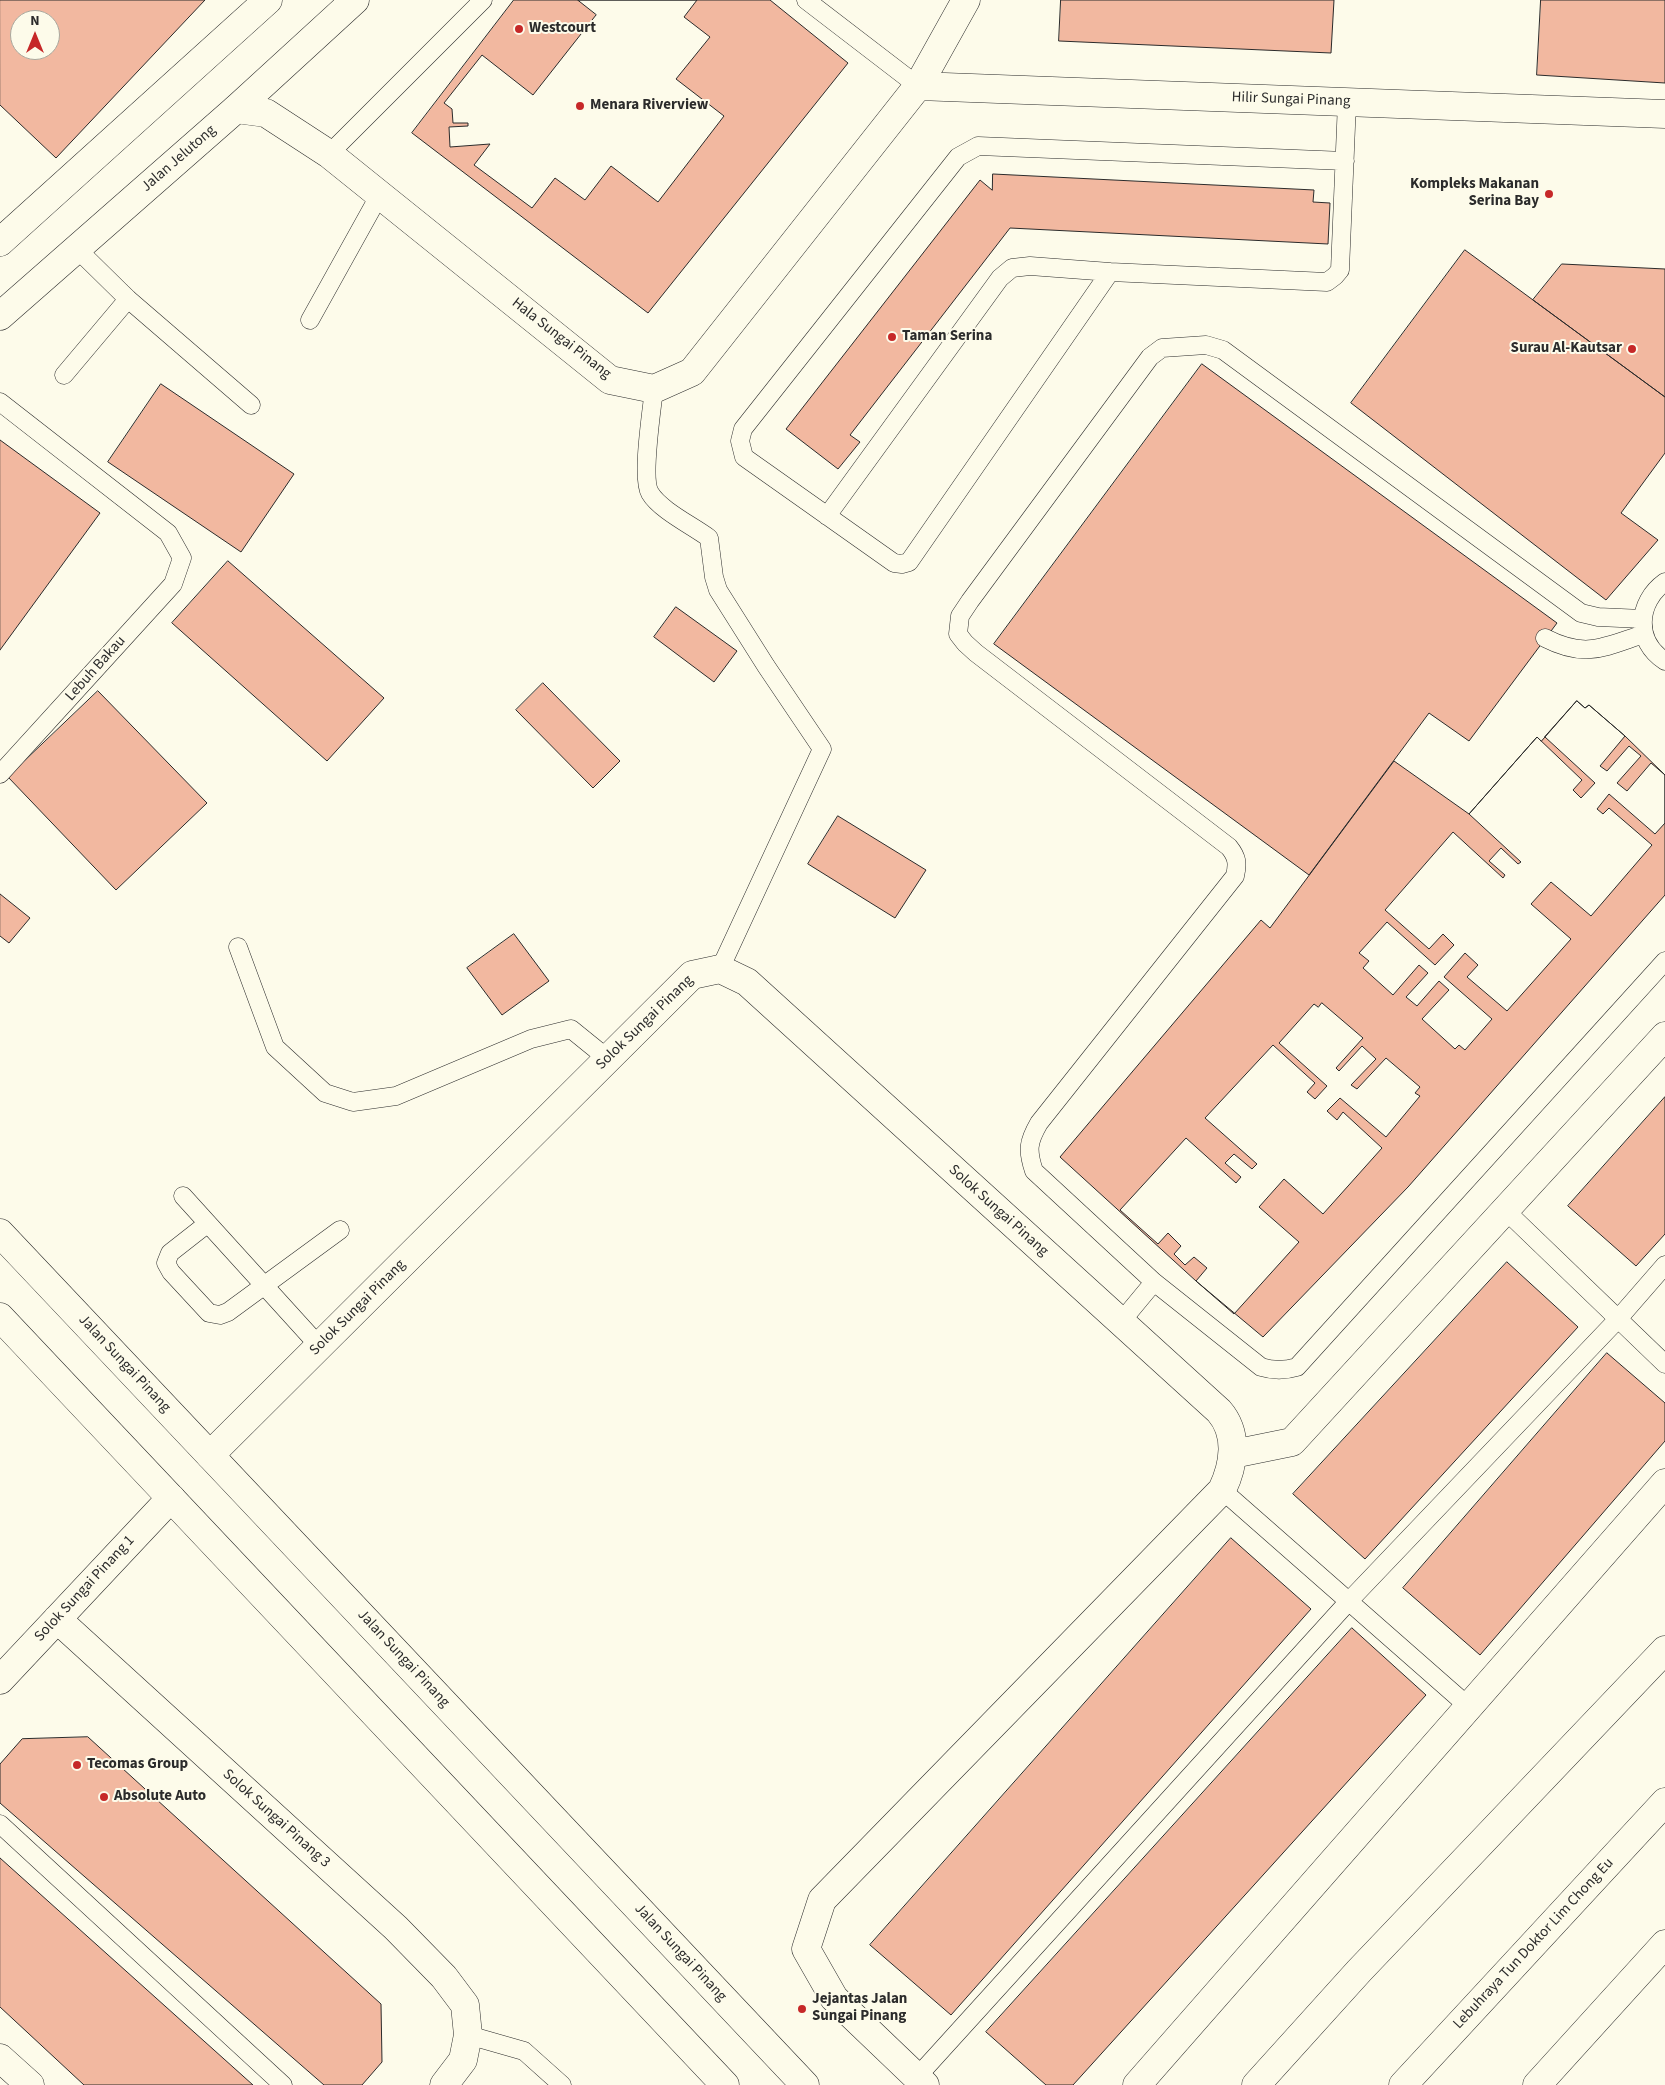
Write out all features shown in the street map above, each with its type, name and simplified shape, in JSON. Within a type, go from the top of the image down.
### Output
[{"type":"main road","points":[[0,242],[268,0]]},
{"type":"main road","name":"Jalan Jelutong","points":[[0,316],[236,109],[355,0]]},
{"type":"main road","points":[[654,389],[692,372],[918,86],[966,0]]},
{"type":"main road","name":"Hilir Sungai Pinang","points":[[918,86],[1665,114]]},
{"type":"main road","name":"Hala Sungai Pinang","points":[[236,109],[266,112],[329,154],[610,380],[654,389]]},
{"type":"main road","name":"Solok Sungai Pinang","points":[[210,1455],[692,975],[720,969],[747,982],[1218,1411],[1226,1420],[1231,1434],[1233,1454]]},
{"type":"main road","points":[[921,2081],[834,1998],[806,1949],[822,1900],[1222,1490],[1228,1476],[1233,1454],[1292,1442],[1665,1036]]},
{"type":"main road","name":"Jalan Sungai Pinang","points":[[0,1232],[805,2085]]},
{"type":"main road","points":[[0,1317],[725,2085]]},
{"type":"main road","points":[[1137,2085],[1665,1483]]},
{"type":"main road","name":"Solok Sungai Pinang 1","points":[[0,1680],[171,1498]]},
{"type":"main road","name":"Solok Sungai Pinang 3","points":[[57,1619],[396,1928],[438,1970],[465,2005],[468,2035],[463,2060],[444,2085]]},
{"type":"main road","points":[[1256,2085],[1359,1971],[1665,1650]]},
{"type":"main road","name":"Lebuhraya Tun Doktor Lim Chong Eu","points":[[1403,2085],[1665,1802]]},
{"type":"main road","points":[[1537,2085],[1665,1944]]},
{"type":"main road","points":[[0,2058],[30,2085]]},
{"type":"lane","points":[[329,154],[482,0]]},
{"type":"lane","points":[[806,0],[918,86]]},
{"type":"lane","points":[[827,516],[1000,278],[1012,268],[1030,266],[1110,272],[1326,282],[1335,276],[1340,270],[1346,102]]},
{"type":"lane","points":[[1110,272],[909,562],[902,564],[894,563],[744,456],[740,441],[743,428],[958,157],[978,146],[1345,161]]},
{"type":"lane","points":[[310,320],[380,194]]},
{"type":"lane","points":[[76,248],[128,299],[251,405]]},
{"type":"lane","points":[[64,375],[128,299]]},
{"type":"lane","points":[[1643,626],[1580,613],[1223,350],[1206,345],[1162,348],[1150,357],[970,601],[960,616],[958,634],[965,644],[1228,847],[1234,854],[1238,864],[1235,876],[1039,1123],[1030,1138],[1028,1156],[1034,1171],[1154,1282],[1261,1367],[1272,1371],[1284,1371],[1296,1367],[1665,961]]},
{"type":"lane","points":[[654,389],[646,474],[649,492],[658,502],[709,538],[714,577],[718,590],[822,749],[720,969]]},
{"type":"lane","name":"Lebuh Bakau","points":[[0,402],[168,533],[182,558],[173,584],[0,774]]},
{"type":"lane","points":[[1665,582],[1654,590],[1646,603],[1643,626],[1651,649],[1665,661]]},
{"type":"lane","points":[[1545,638],[1572,649],[1594,650],[1643,626]]},
{"type":"lane","points":[[238,948],[275,1047],[325,1093],[353,1102],[396,1096],[531,1039],[571,1029],[608,1059]]},
{"type":"lane","points":[[183,1196],[320,1347]]},
{"type":"lane","points":[[1504,1210],[1665,1364]]},
{"type":"lane","points":[[207,1224],[170,1254],[166,1264],[171,1272],[209,1313],[220,1315],[228,1312],[340,1230]]},
{"type":"lane","points":[[921,2081],[1348,1601],[1618,1319],[1665,1265]]},
{"type":"lane","points":[[1120,1323],[1154,1282]]},
{"type":"lane","points":[[1222,1490],[1468,1707]]},
{"type":"lane","points":[[0,1824],[283,2085]]},
{"type":"lane","points":[[468,2035],[524,2051],[562,2085]]},
{"type":"building","points":[[0,0],[205,0],[56,158],[0,105]]},
{"type":"building","points":[[514,0],[770,0],[848,63],[648,313],[412,133]]},
{"type":"building","name":"Menara Riverview","points":[[578,0],[697,0],[684,17],[710,37],[676,79],[724,116],[658,202],[611,166],[585,200],[555,178],[532,208],[474,165],[490,144],[450,147],[449,127],[468,126],[468,123],[453,123],[452,109],[444,103],[482,55],[533,95],[596,15]]},
{"type":"building","points":[[1061,0],[1334,0],[1331,53],[1059,41]]},
{"type":"building","points":[[1541,0],[1665,0],[1665,83],[1537,75]]},
{"type":"building","name":"Taman Serina","points":[[993,174],[1314,190],[1313,202],[1330,203],[1328,244],[1010,228],[850,435],[860,442],[838,469],[786,429],[980,180],[992,190]]},
{"type":"building","points":[[1465,250],[1665,397],[1665,453],[1621,513],[1658,540],[1606,600],[1351,403]]},
{"type":"building","name":"Surau Al-Kautsar","points":[[1562,264],[1665,269],[1665,397],[1533,300]]},
{"type":"building","points":[[1202,364],[1557,623],[1469,741],[1429,713],[1309,875],[994,644]]},
{"type":"building","points":[[161,384],[294,474],[241,552],[108,462]]},
{"type":"building","points":[[0,440],[100,513],[0,650]]},
{"type":"building","points":[[228,561],[384,698],[327,761],[172,623]]},
{"type":"building","points":[[676,607],[737,651],[714,682],[654,637]]},
{"type":"building","points":[[543,683],[620,761],[593,788],[516,710]]},
{"type":"building","points":[[98,691],[207,803],[116,890],[8,777]]},
{"type":"building","points":[[1577,701],[1585,708],[1589,705],[1625,736],[1600,766],[1607,771],[1629,746],[1641,756],[1617,783],[1627,791],[1651,763],[1665,775],[1665,823],[1655,834],[1609,794],[1597,809],[1603,814],[1609,808],[1652,845],[1591,916],[1551,882],[1531,904],[1571,939],[1507,1011],[1467,977],[1478,965],[1465,953],[1444,977],[1492,1019],[1465,1050],[1459,1045],[1455,1049],[1422,1019],[1449,990],[1439,981],[1417,1006],[1406,997],[1428,973],[1419,965],[1393,995],[1363,968],[1369,961],[1359,953],[1387,922],[1435,965],[1454,945],[1443,934],[1429,949],[1385,910],[1453,832],[1503,878],[1505,875],[1489,861],[1501,848],[1518,864],[1521,862],[1469,814],[1537,737],[1582,780],[1573,790],[1581,798],[1595,783],[1545,737]]},
{"type":"building","points":[[1577,701],[1585,708],[1589,705],[1625,736],[1665,775],[1665,895],[1408,1187],[1263,1337],[1196,1281],[1060,1157],[1261,920],[1270,928],[1394,761],[1469,814],[1537,737],[1541,741]]},
{"type":"building","points":[[838,816],[926,870],[895,918],[808,864]]},
{"type":"building","points":[[0,894],[30,918],[9,943],[0,936]]},
{"type":"building","points":[[514,934],[549,981],[502,1015],[467,968]]},
{"type":"building","points":[[1322,1003],[1363,1038],[1336,1068],[1339,1071],[1362,1046],[1376,1059],[1351,1085],[1357,1089],[1386,1058],[1420,1087],[1415,1093],[1420,1096],[1386,1137],[1340,1098],[1327,1111],[1337,1120],[1343,1112],[1382,1148],[1323,1214],[1284,1179],[1259,1207],[1299,1242],[1234,1314],[1196,1281],[1207,1268],[1194,1257],[1185,1265],[1174,1254],[1181,1246],[1168,1233],[1158,1244],[1120,1210],[1186,1138],[1236,1183],[1241,1177],[1225,1163],[1234,1154],[1252,1169],[1257,1164],[1205,1118],[1273,1045],[1315,1083],[1307,1092],[1315,1099],[1327,1086],[1279,1043],[1314,1004],[1318,1007]]},
{"type":"building","points":[[1665,1097],[1665,1234],[1636,1266],[1568,1206]]},
{"type":"building","points":[[1507,1262],[1578,1327],[1365,1559],[1293,1494]]},
{"type":"building","points":[[1607,1353],[1665,1403],[1665,1441],[1480,1655],[1403,1588]]},
{"type":"building","points":[[1231,1538],[1311,1609],[951,2015],[870,1945]]},
{"type":"building","points":[[1352,1628],[1426,1695],[1073,2085],[1046,2085],[986,2032]]},
{"type":"building","points":[[88,1737],[381,2004],[382,2062],[362,2085],[324,2085],[0,1803],[0,1764],[22,1739]]},
{"type":"building","points":[[0,1858],[253,2085],[84,2085],[0,2007]]},
{"type":"place","name":"Westcourt","points":[[519,29]]},
{"type":"place","name":"Menara Riverview","points":[[580,106]]},
{"type":"place","name":"Kompleks Makanan Serina Bay","points":[[1549,194]]},
{"type":"place","name":"Taman Serina","points":[[892,337]]},
{"type":"place","name":"Surau Al-Kautsar","points":[[1632,349]]},
{"type":"place","name":"Tecomas Group","points":[[77,1765]]},
{"type":"place","name":"Absolute Auto","points":[[104,1797]]},
{"type":"place","name":"Jejantas Jalan Sungai Pinang","points":[[802,2009]]}]
